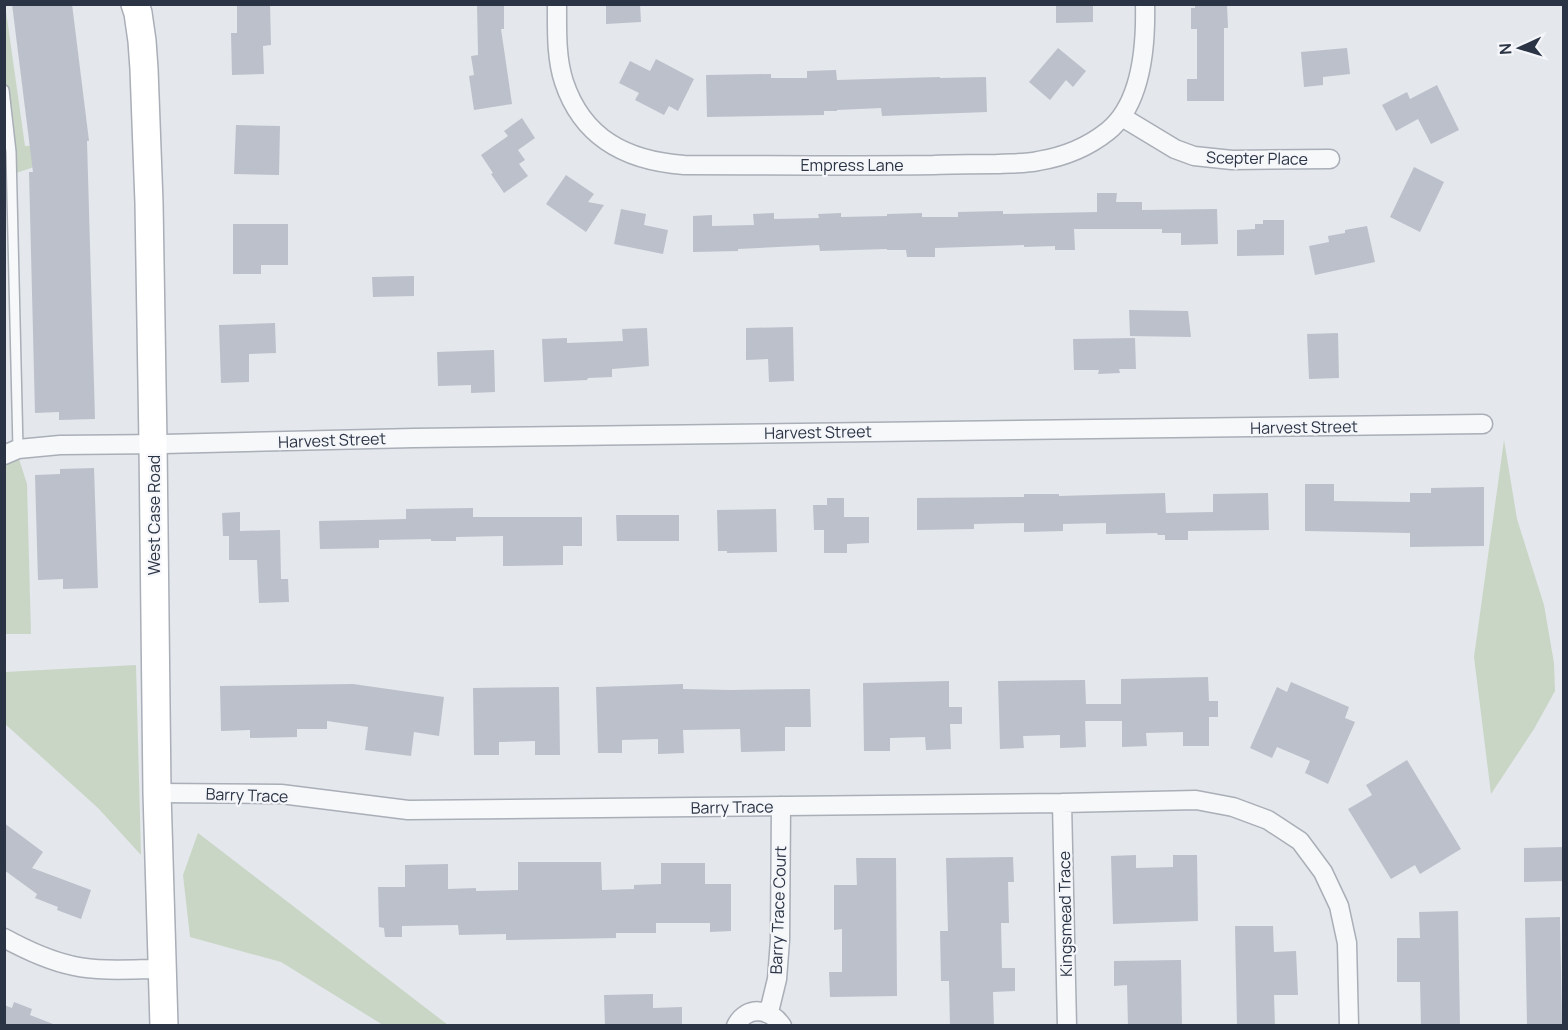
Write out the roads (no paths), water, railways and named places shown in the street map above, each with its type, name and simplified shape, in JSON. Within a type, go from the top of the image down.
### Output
[{"type":"main road","name":"West Case Road","points":[[135,4],[142,41],[144,69],[149,203],[157,793],[164,1026]]},
{"type":"street","name":"Empress Lane","points":[[557,4],[557,40],[564,81],[584,119],[598,136],[616,148],[647,160],[666,164],[1023,163],[1050,159],[1077,150],[1110,130],[1122,117]]},
{"type":"street","points":[[1122,117],[1141,69],[1145,45],[1145,4]]},
{"type":"street","name":"Scepter Place","points":[[1122,117],[1175,149],[1194,156],[1232,160],[1330,159]]},
{"type":"street","name":"Harvest Street","points":[[11,452],[60,446],[414,438],[1483,424]]},
{"type":"street","name":"Barry Trace","points":[[157,793],[281,794],[408,810],[1196,800],[1233,807],[1268,820],[1300,841],[1323,872],[1339,906],[1347,943],[1349,1026]]},
{"type":"street","name":"Kingsmead Trace","points":[[1062,803],[1067,1026]]},
{"type":"street","name":"Barry Trace Court","points":[[768,1012],[777,979],[780,940],[781,806]]},
{"type":"street","points":[[4,938],[52,961],[75,967],[163,969]]},
{"type":"street","points":[[736,1026],[739,1020],[748,1013],[758,1011],[768,1012],[778,1018],[782,1026]]},
{"type":"lane","points":[[4,90],[11,152],[11,452]]}]
